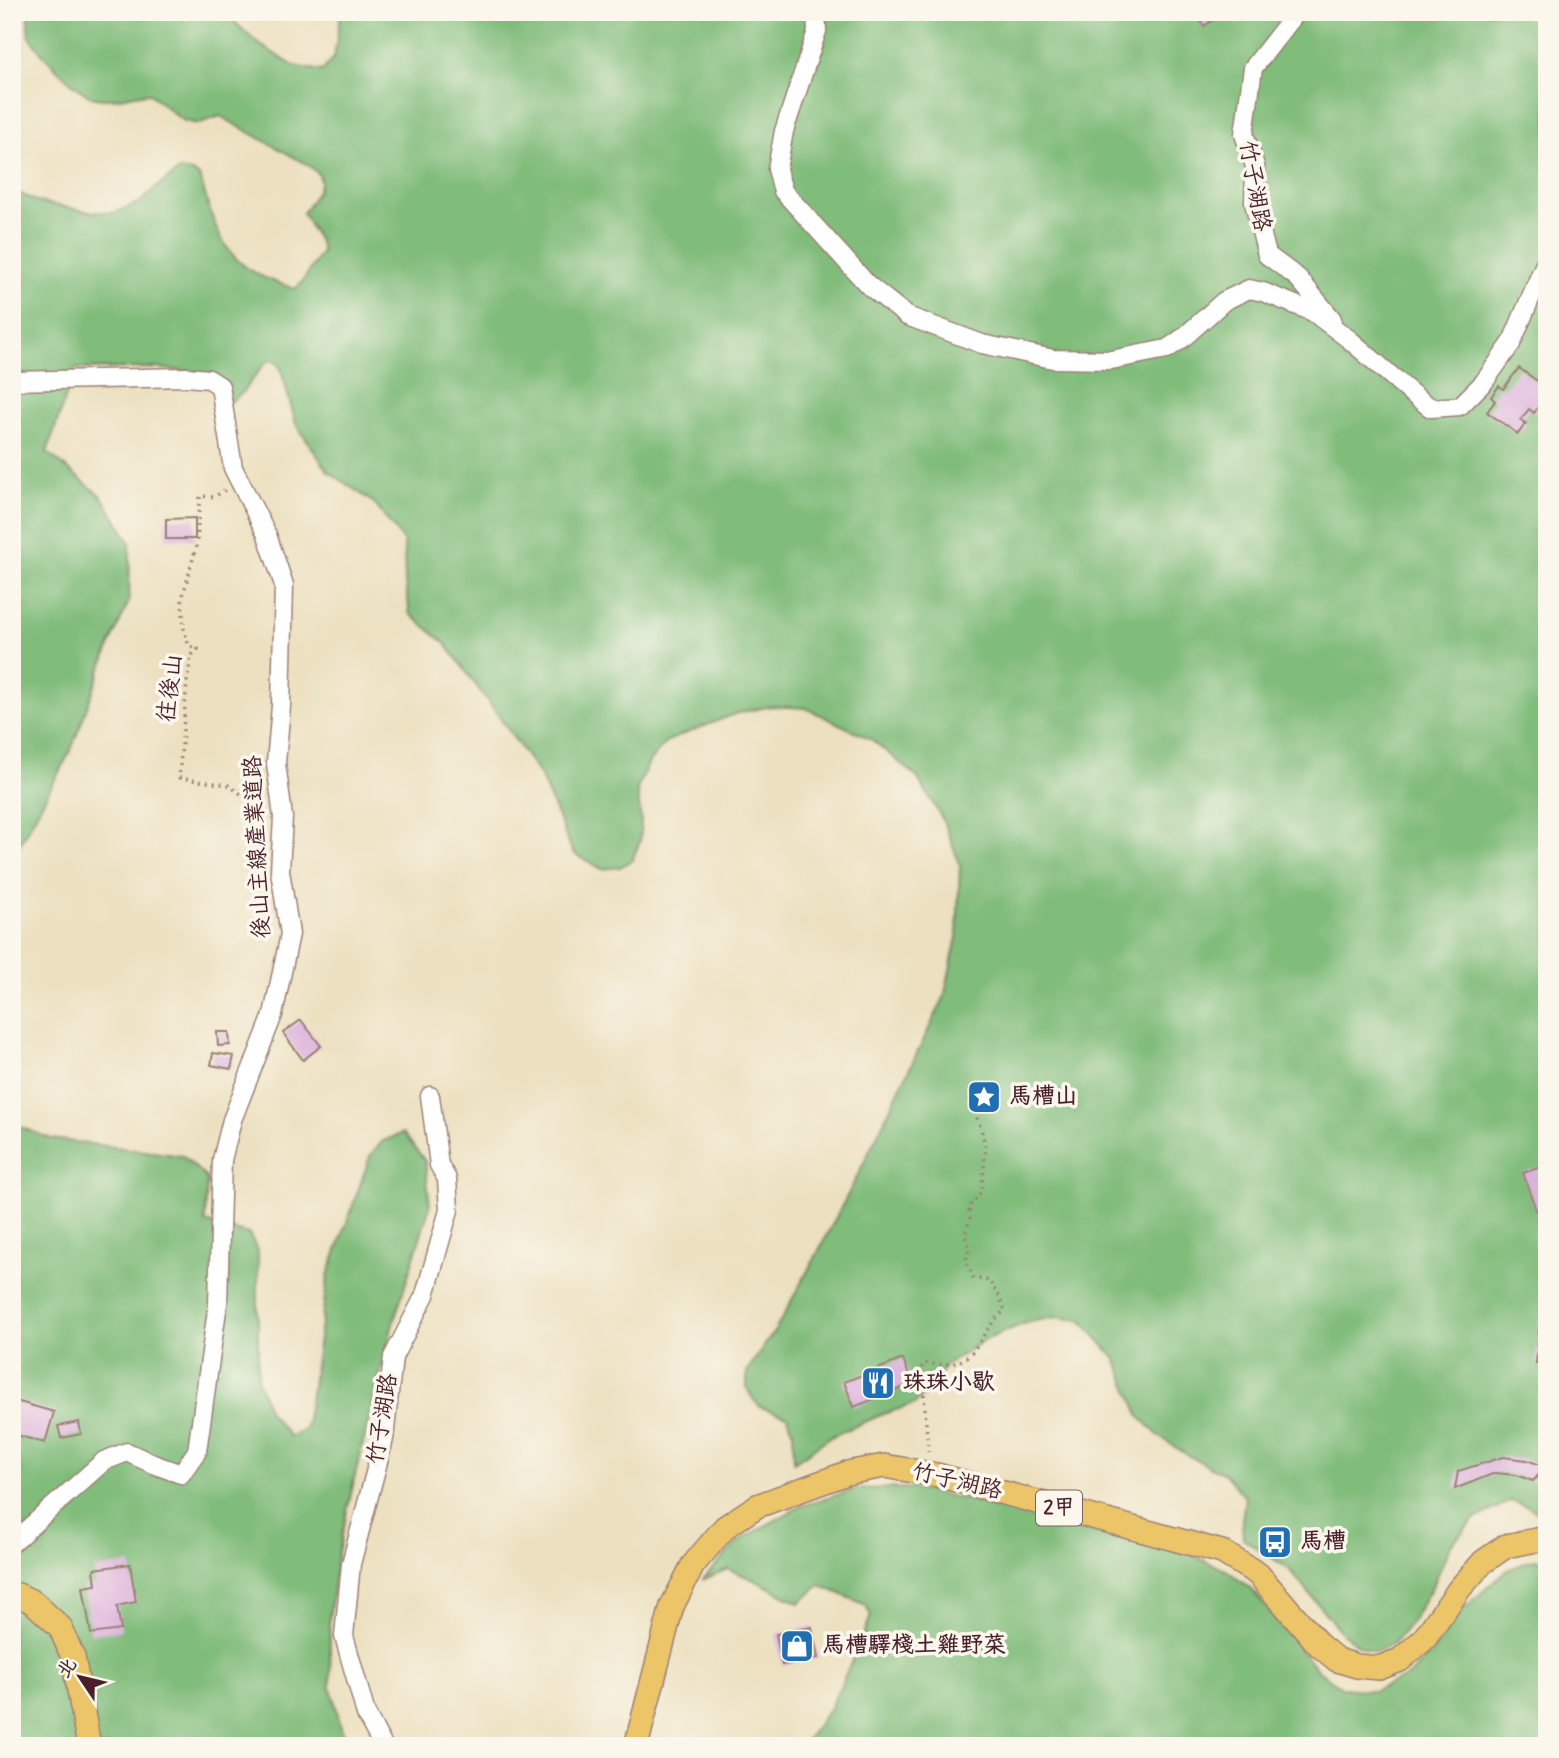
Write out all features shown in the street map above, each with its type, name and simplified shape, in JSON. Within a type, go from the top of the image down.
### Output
[{"type":"main road","name":"竹子湖路","points":[[636,1746],[672,1606],[693,1565],[725,1527],[757,1506],[848,1473],[884,1466],[932,1474],[1222,1552],[1258,1574],[1320,1646],[1337,1660],[1357,1666],[1379,1668],[1401,1660],[1423,1640],[1460,1588],[1483,1562],[1506,1546],[1547,1538]]},
{"type":"main road","points":[[12,1594],[33,1602],[60,1628],[73,1657],[89,1746]]},
{"type":"street","points":[[816,12],[817,31],[784,131],[777,169],[783,191],[868,285],[906,316],[982,344],[1053,359],[1111,360],[1167,349],[1224,301],[1249,289],[1312,312],[1431,408],[1460,406],[1484,382],[1511,344],[1547,259]]},
{"type":"street","name":"竹子湖路","points":[[1287,12],[1292,18],[1253,68],[1244,134],[1255,166],[1254,203],[1267,255],[1298,278],[1350,340]]},
{"type":"street","name":"後山主線產業道路","points":[[12,381],[186,377],[209,379],[220,386],[233,468],[267,535],[284,585],[281,706],[276,762],[283,816],[280,871],[290,934],[273,1016],[232,1120],[222,1160],[218,1303],[197,1451],[181,1474],[127,1452],[104,1461],[12,1543]]},
{"type":"street","name":"竹子湖路","points":[[383,1746],[366,1714],[344,1636],[351,1564],[384,1439],[393,1356],[425,1295],[449,1210],[447,1179],[439,1165],[430,1096]]},
{"type":"path","name":"往後山","points":[[240,481],[214,497],[200,496],[197,544],[182,599],[184,630],[189,646],[198,649],[191,656],[189,669],[179,778],[228,785],[270,814],[275,811],[283,816]]},
{"type":"path","points":[[932,1474],[933,1459],[928,1452],[922,1367],[924,1363],[943,1366],[964,1361],[1005,1310],[990,1281],[973,1278],[966,1261],[970,1248],[965,1235],[970,1219],[969,1206],[981,1192],[986,1149],[970,1100],[977,1100]]},
{"type":"green space","points":[[28,12],[224,12],[256,42],[294,66],[322,71],[334,58],[341,12],[1547,12],[1547,1519],[1527,1506],[1510,1501],[1473,1520],[1450,1546],[1434,1583],[1412,1621],[1394,1643],[1376,1652],[1358,1645],[1341,1632],[1289,1569],[1243,1538],[1245,1497],[1225,1474],[1187,1455],[1159,1436],[1140,1417],[1116,1359],[1081,1320],[1054,1317],[1025,1323],[985,1340],[946,1365],[915,1404],[883,1414],[830,1437],[794,1462],[793,1430],[787,1416],[760,1407],[747,1388],[747,1371],[776,1329],[816,1256],[944,998],[957,937],[960,865],[943,820],[917,777],[871,739],[806,708],[772,706],[737,713],[667,741],[649,762],[637,789],[641,821],[640,841],[632,860],[620,867],[602,869],[573,853],[541,777],[445,643],[410,614],[405,582],[404,542],[374,503],[328,471],[296,424],[281,369],[276,362],[266,362],[241,394],[228,403],[209,374],[156,368],[75,369],[47,452],[102,497],[130,542],[129,601],[71,750],[17,849],[12,864],[12,190],[38,202],[90,212],[113,213],[141,202],[180,170],[192,172],[200,177],[212,219],[224,243],[242,264],[255,273],[295,289],[322,252],[321,245],[303,213],[320,182],[313,169],[220,116],[197,124],[182,120],[149,93],[112,99],[90,96],[65,77],[32,41],[28,29]]},
{"type":"green space","points":[[12,1124],[52,1139],[183,1156],[207,1179],[205,1222],[249,1234],[258,1251],[258,1381],[269,1412],[290,1437],[306,1428],[328,1276],[371,1154],[383,1141],[403,1133],[425,1161],[430,1206],[392,1327],[355,1475],[338,1553],[329,1619],[331,1688],[346,1746],[12,1746]]},
{"type":"green space","points":[[913,1488],[1185,1552],[1228,1571],[1254,1592],[1318,1671],[1343,1688],[1374,1691],[1409,1676],[1434,1649],[1461,1611],[1507,1570],[1535,1559],[1547,1561],[1547,1746],[802,1746],[830,1708],[858,1648],[871,1616],[866,1605],[820,1585],[799,1603],[728,1569],[702,1580],[740,1540],[799,1507],[856,1489]]},
{"type":"building","points":[[1195,12],[1225,12],[1204,26]]},
{"type":"building","points":[[1519,368],[1547,388],[1547,394],[1534,413],[1529,409],[1521,420],[1526,423],[1518,434],[1487,412],[1495,401],[1491,397],[1499,386],[1503,389]]},
{"type":"building","points":[[195,518],[195,539],[166,539],[166,519]]},
{"type":"building","points":[[301,1020],[321,1046],[303,1060],[283,1033]]},
{"type":"building","points":[[217,1032],[229,1032],[230,1045],[218,1046]]},
{"type":"building","points":[[213,1053],[234,1056],[231,1069],[211,1065]]},
{"type":"building","points":[[1547,1165],[1547,1219],[1540,1221],[1523,1173]]},
{"type":"building","points":[[1540,1317],[1547,1318],[1547,1364],[1536,1363]]},
{"type":"building","name":"珠珠小歇","points":[[903,1359],[912,1384],[854,1407],[844,1382]]},
{"type":"building","points":[[12,1400],[54,1412],[45,1443],[12,1434]]},
{"type":"building","points":[[79,1422],[81,1434],[61,1438],[58,1426]]},
{"type":"building","points":[[1503,1457],[1527,1460],[1546,1467],[1533,1481],[1516,1475],[1495,1473],[1455,1489],[1458,1471]]},
{"type":"building","points":[[130,1564],[136,1602],[117,1606],[121,1630],[91,1634],[83,1587],[96,1585],[94,1569]]},
{"type":"building","name":"馬槽驛棧土雞野菜","points":[[812,1627],[818,1658],[782,1665],[776,1634]]},
{"type":"place","name":"馬槽山","points":[[984,1097]]},
{"type":"place","name":"珠珠小歇","points":[[878,1383]]},
{"type":"place","name":"馬槽","points":[[1275,1542]]},
{"type":"place","name":"馬槽驛棧土雞野菜","points":[[797,1646]]}]
